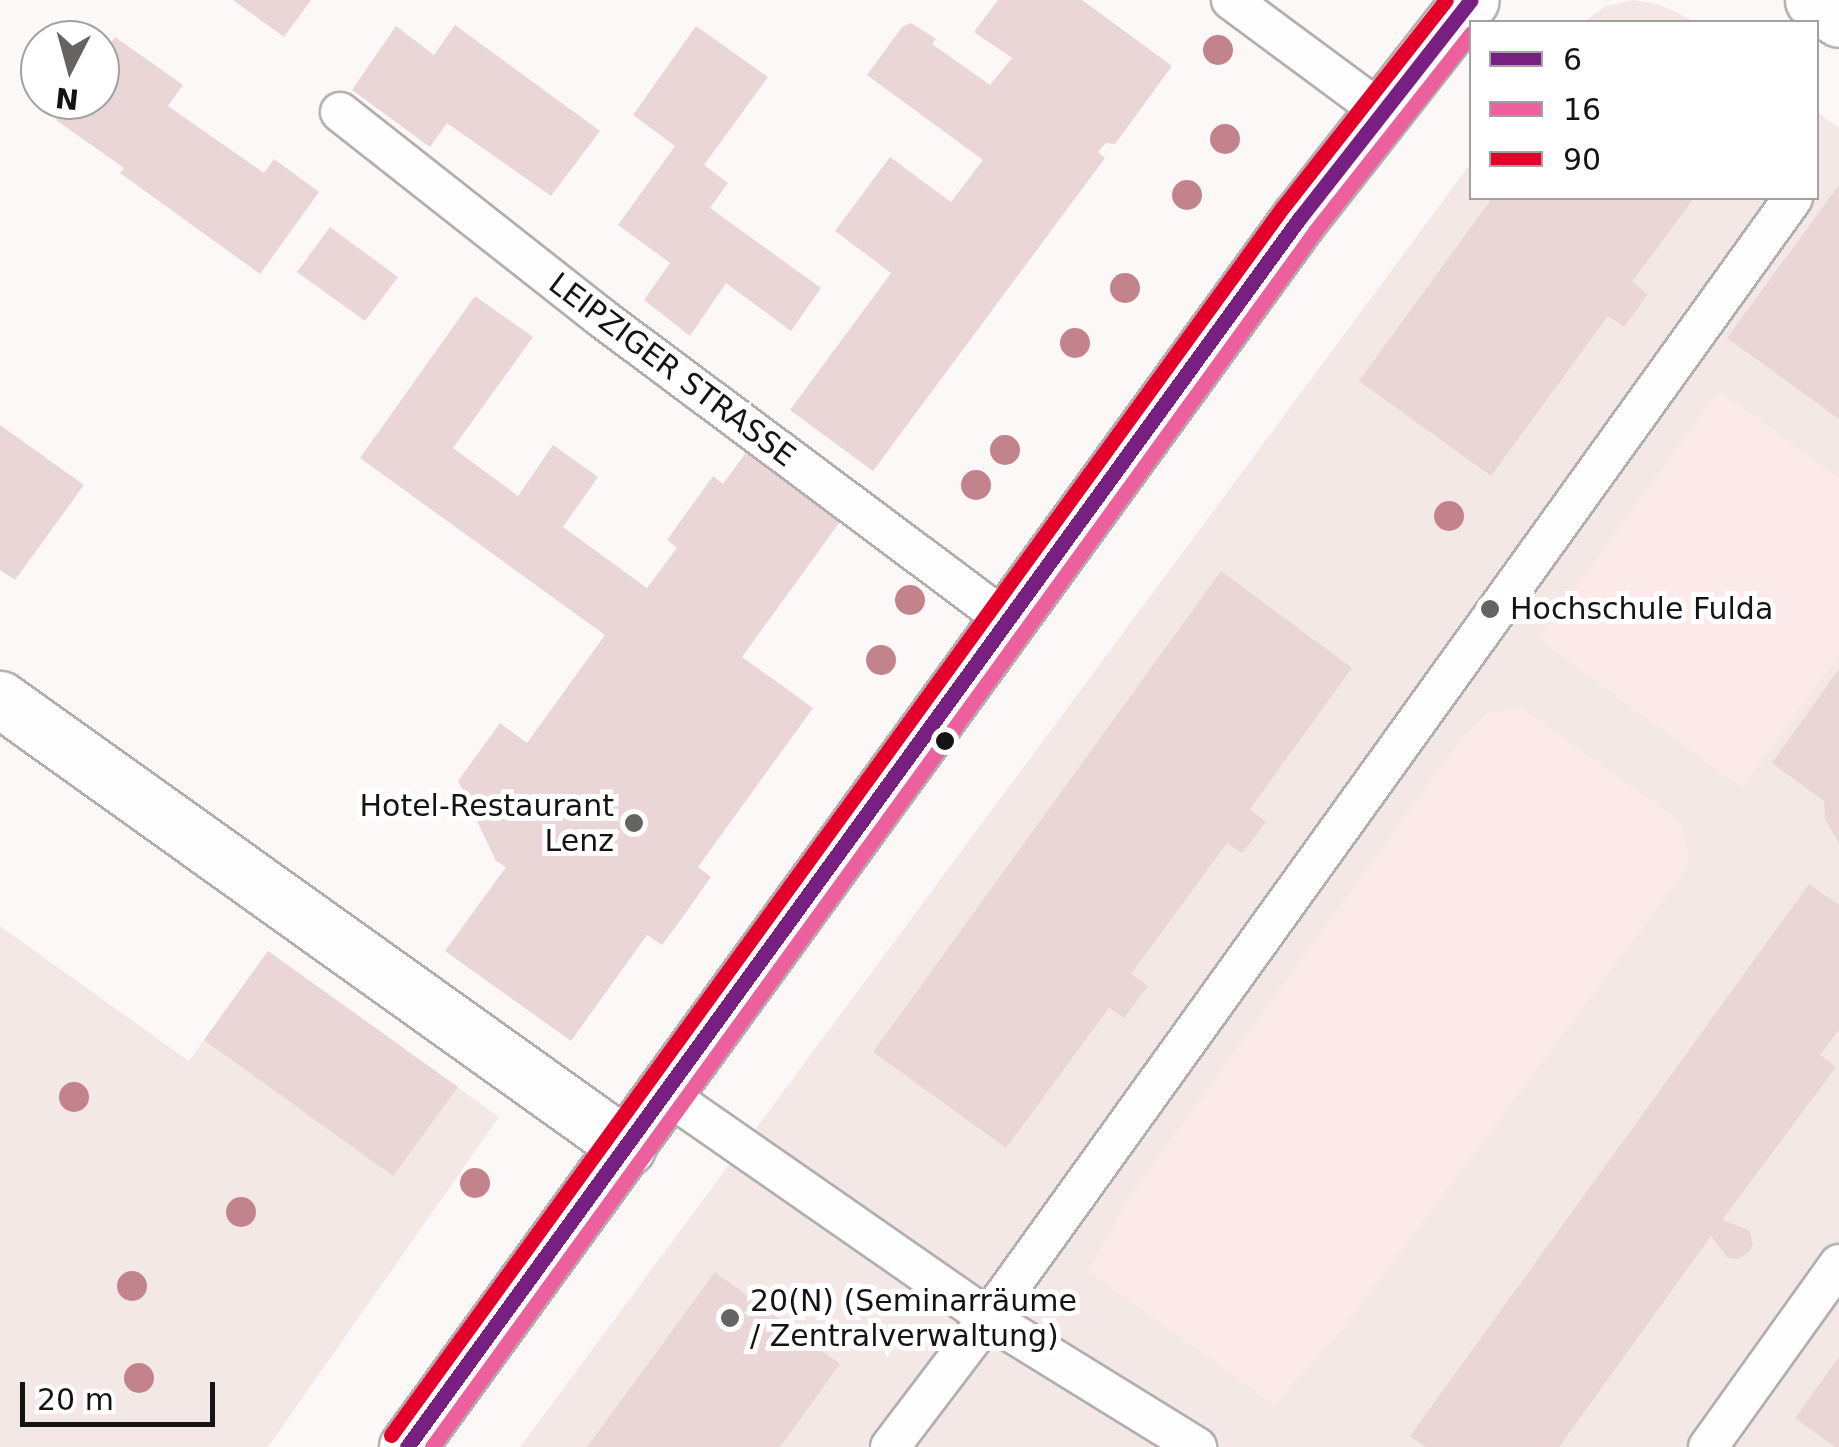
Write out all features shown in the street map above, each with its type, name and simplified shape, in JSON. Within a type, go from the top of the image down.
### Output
[{"type":"main road","points":[[407,1447],[1381,111],[1471,0]]},
{"type":"main road","points":[[1813,0],[1839,19]]},
{"type":"main road","points":[[0,699],[628,1146]]},
{"type":"lane","points":[[1230,0],[1381,111]]},
{"type":"lane","name":"LEIPZIGER STRASSE","points":[[340,112],[599,316],[1009,622]]},
{"type":"lane","points":[[890,1447],[988,1318],[1792,200]]},
{"type":"lane","points":[[666,1094],[988,1318],[1197,1447]]},
{"type":"lane","points":[[1708,1447],[1839,1264]]},
{"type":"shaded area","points":[[1633,0],[1658,4],[1692,20],[1586,20],[1606,6]]},
{"type":"shaded area","name":"Hochschule Fulda","points":[[1819,113],[1839,128],[1839,1447],[520,1447],[1469,166],[1469,200],[1819,200]]},
{"type":"shaded area","points":[[1719,390],[1839,478],[1839,655],[1742,788],[1538,639]]},
{"type":"shaded area","points":[[1521,707],[1682,823],[1689,866],[1343,1329],[1274,1405],[1088,1271],[1130,1196],[1463,736],[1488,713]]},
{"type":"shaded area","points":[[0,926],[189,1061],[268,951],[499,1117],[268,1447],[0,1447]]},
{"type":"building","points":[[233,0],[311,0],[284,37]]},
{"type":"building","points":[[998,0],[1082,0],[1172,66],[1115,144],[1106,143],[1098,152],[1105,158],[873,471],[790,410],[891,273],[835,231],[890,157],[951,202],[983,160],[867,75],[902,27],[911,23],[936,39],[932,44],[990,85],[1012,58],[974,32]]},
{"type":"building","points":[[455,25],[600,131],[551,196],[447,123],[430,147],[352,90],[396,26],[434,55]]},
{"type":"building","points":[[696,26],[768,77],[704,165],[728,183],[710,208],[821,288],[791,331],[726,283],[690,336],[644,300],[670,263],[618,225],[675,146],[633,115]]},
{"type":"building","points":[[120,41],[183,85],[168,106],[264,173],[274,159],[319,192],[260,274],[120,173],[124,168],[56,120],[120,120]]},
{"type":"building","points":[[1839,185],[1839,419],[1727,338]]},
{"type":"building","points":[[1491,200],[1693,200],[1632,282],[1648,294],[1624,327],[1608,316],[1491,476],[1359,381]]},
{"type":"building","points":[[330,227],[398,277],[365,321],[297,272]]},
{"type":"building","points":[[475,296],[533,337],[453,448],[518,496],[553,445],[598,477],[563,527],[647,588],[677,548],[667,540],[713,476],[723,484],[753,443],[847,512],[742,657],[813,708],[698,867],[711,877],[682,918],[662,945],[647,935],[571,1041],[445,951],[506,867],[496,861],[458,781],[500,723],[527,743],[605,635],[360,458]]},
{"type":"building","points":[[0,425],[84,485],[15,580],[0,570]]},
{"type":"building","points":[[1221,571],[1352,668],[1250,809],[1266,822],[1242,853],[1227,843],[1131,974],[1148,986],[1124,1018],[1109,1008],[1006,1148],[873,1052]]},
{"type":"building","points":[[1839,669],[1839,844],[1825,819],[1824,801],[1772,763]]},
{"type":"building","points":[[1809,884],[1839,905],[1839,1030],[1820,1055],[1836,1067],[1722,1220],[1749,1230],[1753,1243],[1749,1252],[1738,1259],[1728,1258],[1711,1236],[1559,1447],[1426,1447],[1410,1436]]},
{"type":"building","points":[[268,951],[458,1087],[393,1176],[204,1040]]},
{"type":"building","name":"20(N) (Seminarräume / Zentralverwaltung)","points":[[715,1272],[840,1364],[780,1447],[587,1447]]},
{"type":"building","points":[[1839,1357],[1839,1447],[1835,1447],[1795,1418]]},
{"type":"transit line","name":"90","points":[[391,1435],[1283,207],[1446,0]]},
{"type":"transit line","name":"6","points":[[407,1447],[1299,219],[1471,0]]},
{"type":"transit line","name":"16","points":[[432,1447],[1315,231],[1469,36]]},
{"type":"place","name":"Hochschule Fulda","points":[[1490,609]]},
{"type":"place","name":"Hotel-Restaurant Lenz","points":[[634,823]]},
{"type":"place","name":"20(N) (Seminarräume / Zentralverwaltung)","points":[[730,1318]]}]
